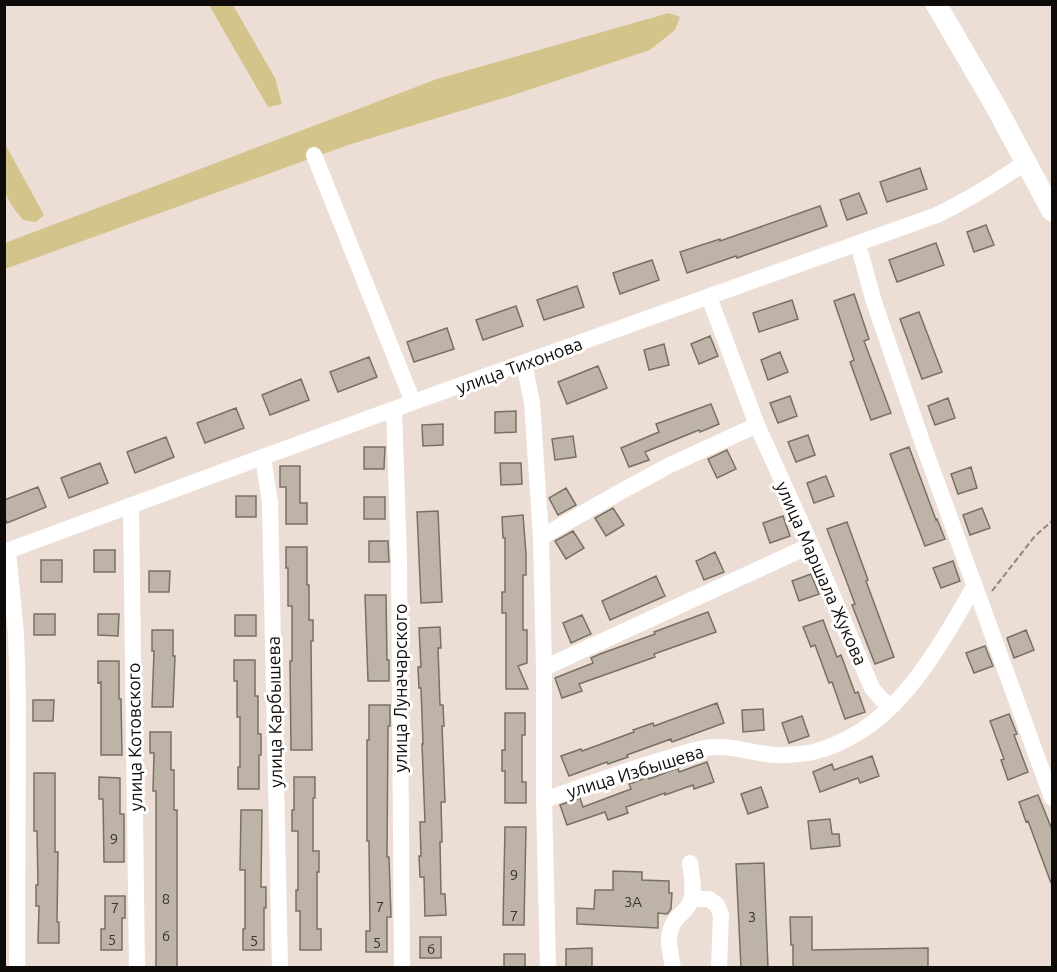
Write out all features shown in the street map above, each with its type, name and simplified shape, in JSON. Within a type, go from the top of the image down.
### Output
[{"type":"main road","points":[[936,4],[1053,211]]},
{"type":"street","points":[[314,155],[413,402]]},
{"type":"street","name":"улица Тихонова","points":[[6,552],[413,402],[936,215],[996,183],[1026,162]]},
{"type":"street","points":[[858,244],[873,302],[974,587],[1053,798]]},
{"type":"street","name":"улица Маршала Жукова","points":[[709,297],[757,425],[872,688],[882,700],[892,706]]},
{"type":"street","name":"улица Избышева","points":[[524,363],[532,404],[541,537],[548,968]]},
{"type":"street","name":"улица Луначарского","points":[[394,409],[399,561],[402,968]]},
{"type":"street","points":[[541,537],[670,465],[757,425]]},
{"type":"street","name":"улица Карбышева","points":[[263,457],[270,503],[280,968]]},
{"type":"street","name":"улица Котовского","points":[[131,506],[137,968]]},
{"type":"street","points":[[544,668],[811,545]]},
{"type":"street","points":[[6,552],[16,634],[18,701],[17,968]]},
{"type":"street","points":[[892,706],[926,666],[974,587]]},
{"type":"street","name":"улица Избышева","points":[[544,800],[648,764],[704,748],[726,746],[775,756],[811,753],[836,745],[861,732],[892,706]]},
{"type":"street","points":[[673,968],[668,933],[675,919],[687,908],[692,899],[690,863]]},
{"type":"street","points":[[692,899],[709,899],[717,905],[721,915],[718,968]]},
{"type":"path","points":[[981,605],[1035,536],[1053,521]]},
{"type":"shaded area","points":[[209,5],[233,5],[275,78],[282,104],[268,107]]},
{"type":"shaded area","points":[[669,13],[680,17],[675,30],[650,50],[510,96],[348,145],[5,269],[5,243],[437,79]]},
{"type":"shaded area","points":[[4,142],[44,215],[36,222],[23,220],[5,193]]},
{"type":"building","points":[[920,168],[927,189],[887,202],[880,182]]},
{"type":"building","points":[[859,193],[867,213],[847,220],[840,200]]},
{"type":"building","points":[[820,206],[827,226],[687,273],[680,252],[720,239],[720,241]]},
{"type":"building","points":[[986,225],[994,245],[974,252],[967,232]]},
{"type":"building","points":[[936,243],[944,265],[897,282],[889,260]]},
{"type":"building","points":[[652,260],[659,280],[620,294],[613,273]]},
{"type":"building","points":[[577,286],[584,307],[544,320],[537,300]]},
{"type":"building","points":[[854,294],[869,339],[864,341],[891,413],[871,420],[850,362],[854,360],[834,301]]},
{"type":"building","points":[[792,300],[798,319],[759,332],[753,313]]},
{"type":"building","points":[[516,306],[523,326],[483,340],[476,320]]},
{"type":"building","points":[[919,312],[942,372],[922,379],[900,319]]},
{"type":"building","points":[[447,328],[454,349],[414,362],[407,342]]},
{"type":"building","points":[[710,336],[718,356],[699,364],[691,344]]},
{"type":"building","points":[[664,344],[669,365],[649,370],[644,350]]},
{"type":"building","points":[[780,352],[788,372],[768,380],[761,360]]},
{"type":"building","points":[[369,357],[377,377],[338,392],[330,372]]},
{"type":"building","points":[[598,366],[607,388],[567,404],[558,382]]},
{"type":"building","points":[[301,379],[309,400],[270,415],[262,395]]},
{"type":"building","points":[[790,396],[797,416],[778,423],[770,403]]},
{"type":"building","points":[[948,398],[955,418],[935,425],[928,406]]},
{"type":"building","points":[[711,404],[719,424],[645,452],[649,460],[629,467],[621,448],[659,432],[656,424]]},
{"type":"building","points":[[236,408],[244,428],[205,443],[197,423]]},
{"type":"building","points":[[516,411],[516,432],[495,433],[495,412]]},
{"type":"building","points":[[443,424],[443,445],[423,446],[422,425]]},
{"type":"building","points":[[808,435],[815,455],[796,462],[788,442]]},
{"type":"building","points":[[573,436],[576,457],[555,460],[552,439]]},
{"type":"building","points":[[166,437],[174,457],[135,473],[127,452]]},
{"type":"building","points":[[364,447],[385,447],[384,469],[364,469]]},
{"type":"building","points":[[909,447],[945,539],[925,546],[890,454]]},
{"type":"building","points":[[727,450],[736,469],[717,478],[708,459]]},
{"type":"building","points":[[100,463],[108,483],[69,498],[61,478]]},
{"type":"building","points":[[500,463],[521,463],[522,484],[501,485]]},
{"type":"building","points":[[280,466],[300,466],[300,503],[307,503],[307,524],[286,524],[286,487],[280,487]]},
{"type":"building","points":[[971,467],[977,488],[958,494],[951,474]]},
{"type":"building","points":[[826,476],[834,496],[814,503],[807,483]]},
{"type":"building","points":[[38,487],[46,507],[7,523],[4,516],[4,500]]},
{"type":"building","points":[[566,488],[576,505],[558,515],[549,498]]},
{"type":"building","points":[[236,496],[256,496],[256,517],[236,517]]},
{"type":"building","points":[[364,497],[385,497],[385,519],[364,519]]},
{"type":"building","points":[[613,508],[624,525],[606,536],[595,518]]},
{"type":"building","points":[[982,508],[990,528],[970,535],[963,515]]},
{"type":"building","points":[[438,511],[442,602],[421,603],[417,512]]},
{"type":"building","points":[[523,515],[526,575],[523,575],[523,630],[527,630],[527,663],[518,666],[528,689],[506,689],[506,613],[502,613],[502,592],[505,592],[505,538],[503,538],[502,517]]},
{"type":"building","points":[[783,516],[790,536],[770,543],[763,523]]},
{"type":"building","points":[[847,522],[894,657],[875,664],[852,605],[855,604],[827,529]]},
{"type":"building","points":[[573,531],[584,548],[566,559],[555,541]]},
{"type":"building","points":[[369,541],[388,541],[389,562],[369,562]]},
{"type":"building","points":[[286,547],[307,547],[309,620],[313,620],[313,641],[311,641],[312,750],[291,750],[292,606],[288,606]]},
{"type":"building","points":[[94,550],[115,550],[115,572],[94,572]]},
{"type":"building","points":[[715,552],[724,572],[704,580],[696,561]]},
{"type":"building","points":[[41,560],[62,560],[62,582],[41,582]]},
{"type":"building","points":[[953,561],[960,581],[941,588],[933,568]]},
{"type":"building","points":[[149,571],[170,571],[169,592],[149,592]]},
{"type":"building","points":[[811,574],[819,594],[799,601],[792,581]]},
{"type":"building","points":[[656,576],[665,596],[610,620],[602,601]]},
{"type":"building","points":[[365,595],[386,595],[389,681],[368,681]]},
{"type":"building","points":[[708,612],[716,632],[579,684],[582,691],[562,698],[555,678],[593,663],[591,658],[600,654]]},
{"type":"building","points":[[34,614],[55,614],[55,635],[34,635]]},
{"type":"building","points":[[98,614],[119,614],[118,636],[98,635]]},
{"type":"building","points":[[235,615],[256,615],[256,636],[235,636]]},
{"type":"building","points":[[582,615],[591,634],[571,643],[563,623]]},
{"type":"building","points":[[823,620],[837,657],[841,655],[855,693],[858,692],[865,712],[845,719],[832,682],[829,683],[815,645],[811,647],[803,627]]},
{"type":"building","points":[[440,627],[441,648],[438,648],[440,705],[443,705],[444,726],[442,726],[445,802],[441,802],[441,894],[445,894],[446,915],[425,916],[424,877],[420,877],[419,856],[421,856],[420,822],[425,822],[421,688],[419,688],[418,667],[421,667],[419,628]]},
{"type":"building","points":[[152,630],[173,630],[173,656],[175,656],[173,707],[152,707],[154,651],[152,651]]},
{"type":"building","points":[[1026,630],[1034,650],[1014,658],[1007,638]]},
{"type":"building","points":[[985,646],[993,666],[974,673],[966,653]]},
{"type":"building","points":[[234,660],[255,660],[258,734],[261,734],[259,789],[238,789],[240,717],[237,717],[237,681],[234,681]]},
{"type":"building","points":[[98,661],[119,661],[122,755],[101,755],[101,682],[98,683]]},
{"type":"building","points":[[33,700],[54,700],[53,721],[33,721]]},
{"type":"building","points":[[717,703],[724,723],[672,742],[671,739],[627,755],[628,757],[569,776],[561,756],[581,749],[582,751],[634,732],[633,730],[653,723],[654,726]]},
{"type":"building","points":[[369,705],[390,705],[387,857],[389,857],[391,917],[387,917],[387,952],[366,952],[366,931],[370,931],[369,841],[367,841]]},
{"type":"building","points":[[763,709],[764,730],[743,732],[742,710]]},
{"type":"building","points":[[505,713],[525,713],[525,735],[522,735],[522,782],[526,782],[526,803],[505,803],[505,771],[502,771],[502,750],[505,750]]},
{"type":"building","points":[[1009,714],[1028,772],[1008,780],[1001,760],[1004,759],[990,721]]},
{"type":"building","points":[[802,716],[809,736],[789,743],[782,723]]},
{"type":"building","points":[[150,732],[171,732],[174,810],[177,810],[177,968],[156,968],[156,791],[153,791],[154,753],[150,753]]},
{"type":"building","points":[[872,756],[879,776],[860,783],[858,778],[820,792],[813,772],[832,764],[834,770]]},
{"type":"building","points":[[707,762],[714,782],[694,789],[693,785],[665,795],[665,793],[626,807],[628,813],[608,820],[605,812],[567,825],[560,805],[580,798],[583,807],[631,789],[629,784],[648,777],[649,779],[678,768],[679,772]]},
{"type":"building","points":[[34,773],[55,773],[55,852],[58,852],[59,943],[38,943],[39,906],[36,906],[36,885],[38,885],[37,831],[34,831]]},
{"type":"building","points":[[99,777],[120,778],[120,814],[124,814],[124,862],[104,862],[103,799],[99,799]]},
{"type":"building","points":[[294,777],[315,777],[313,851],[319,851],[317,929],[321,929],[321,950],[300,950],[300,911],[296,911],[298,831],[292,831]]},
{"type":"building","points":[[761,787],[768,807],[748,814],[741,794]]},
{"type":"building","points":[[1038,795],[1053,832],[1053,883],[1051,883],[1019,802]]},
{"type":"building","points":[[241,810],[262,810],[261,887],[266,887],[264,950],[243,950],[245,870],[240,870]]},
{"type":"building","points":[[830,819],[832,834],[839,834],[840,846],[811,849],[808,821]]},
{"type":"building","points":[[505,827],[526,827],[524,925],[503,925]]},
{"type":"building","points":[[764,863],[768,968],[741,968],[736,864]]},
{"type":"building","points":[[613,871],[642,872],[642,880],[669,881],[669,893],[672,893],[671,909],[667,914],[658,913],[658,928],[577,924],[577,908],[594,909],[595,890],[613,890]]},
{"type":"building","points":[[105,896],[125,896],[122,950],[101,950],[101,929],[105,929]]},
{"type":"building","points":[[790,917],[812,917],[812,950],[928,948],[928,968],[793,968]]},
{"type":"building","points":[[420,937],[441,937],[441,958],[420,958]]},
{"type":"building","points":[[592,948],[592,968],[566,968],[566,949]]},
{"type":"building","points":[[504,954],[525,954],[525,968],[504,968]]}]
